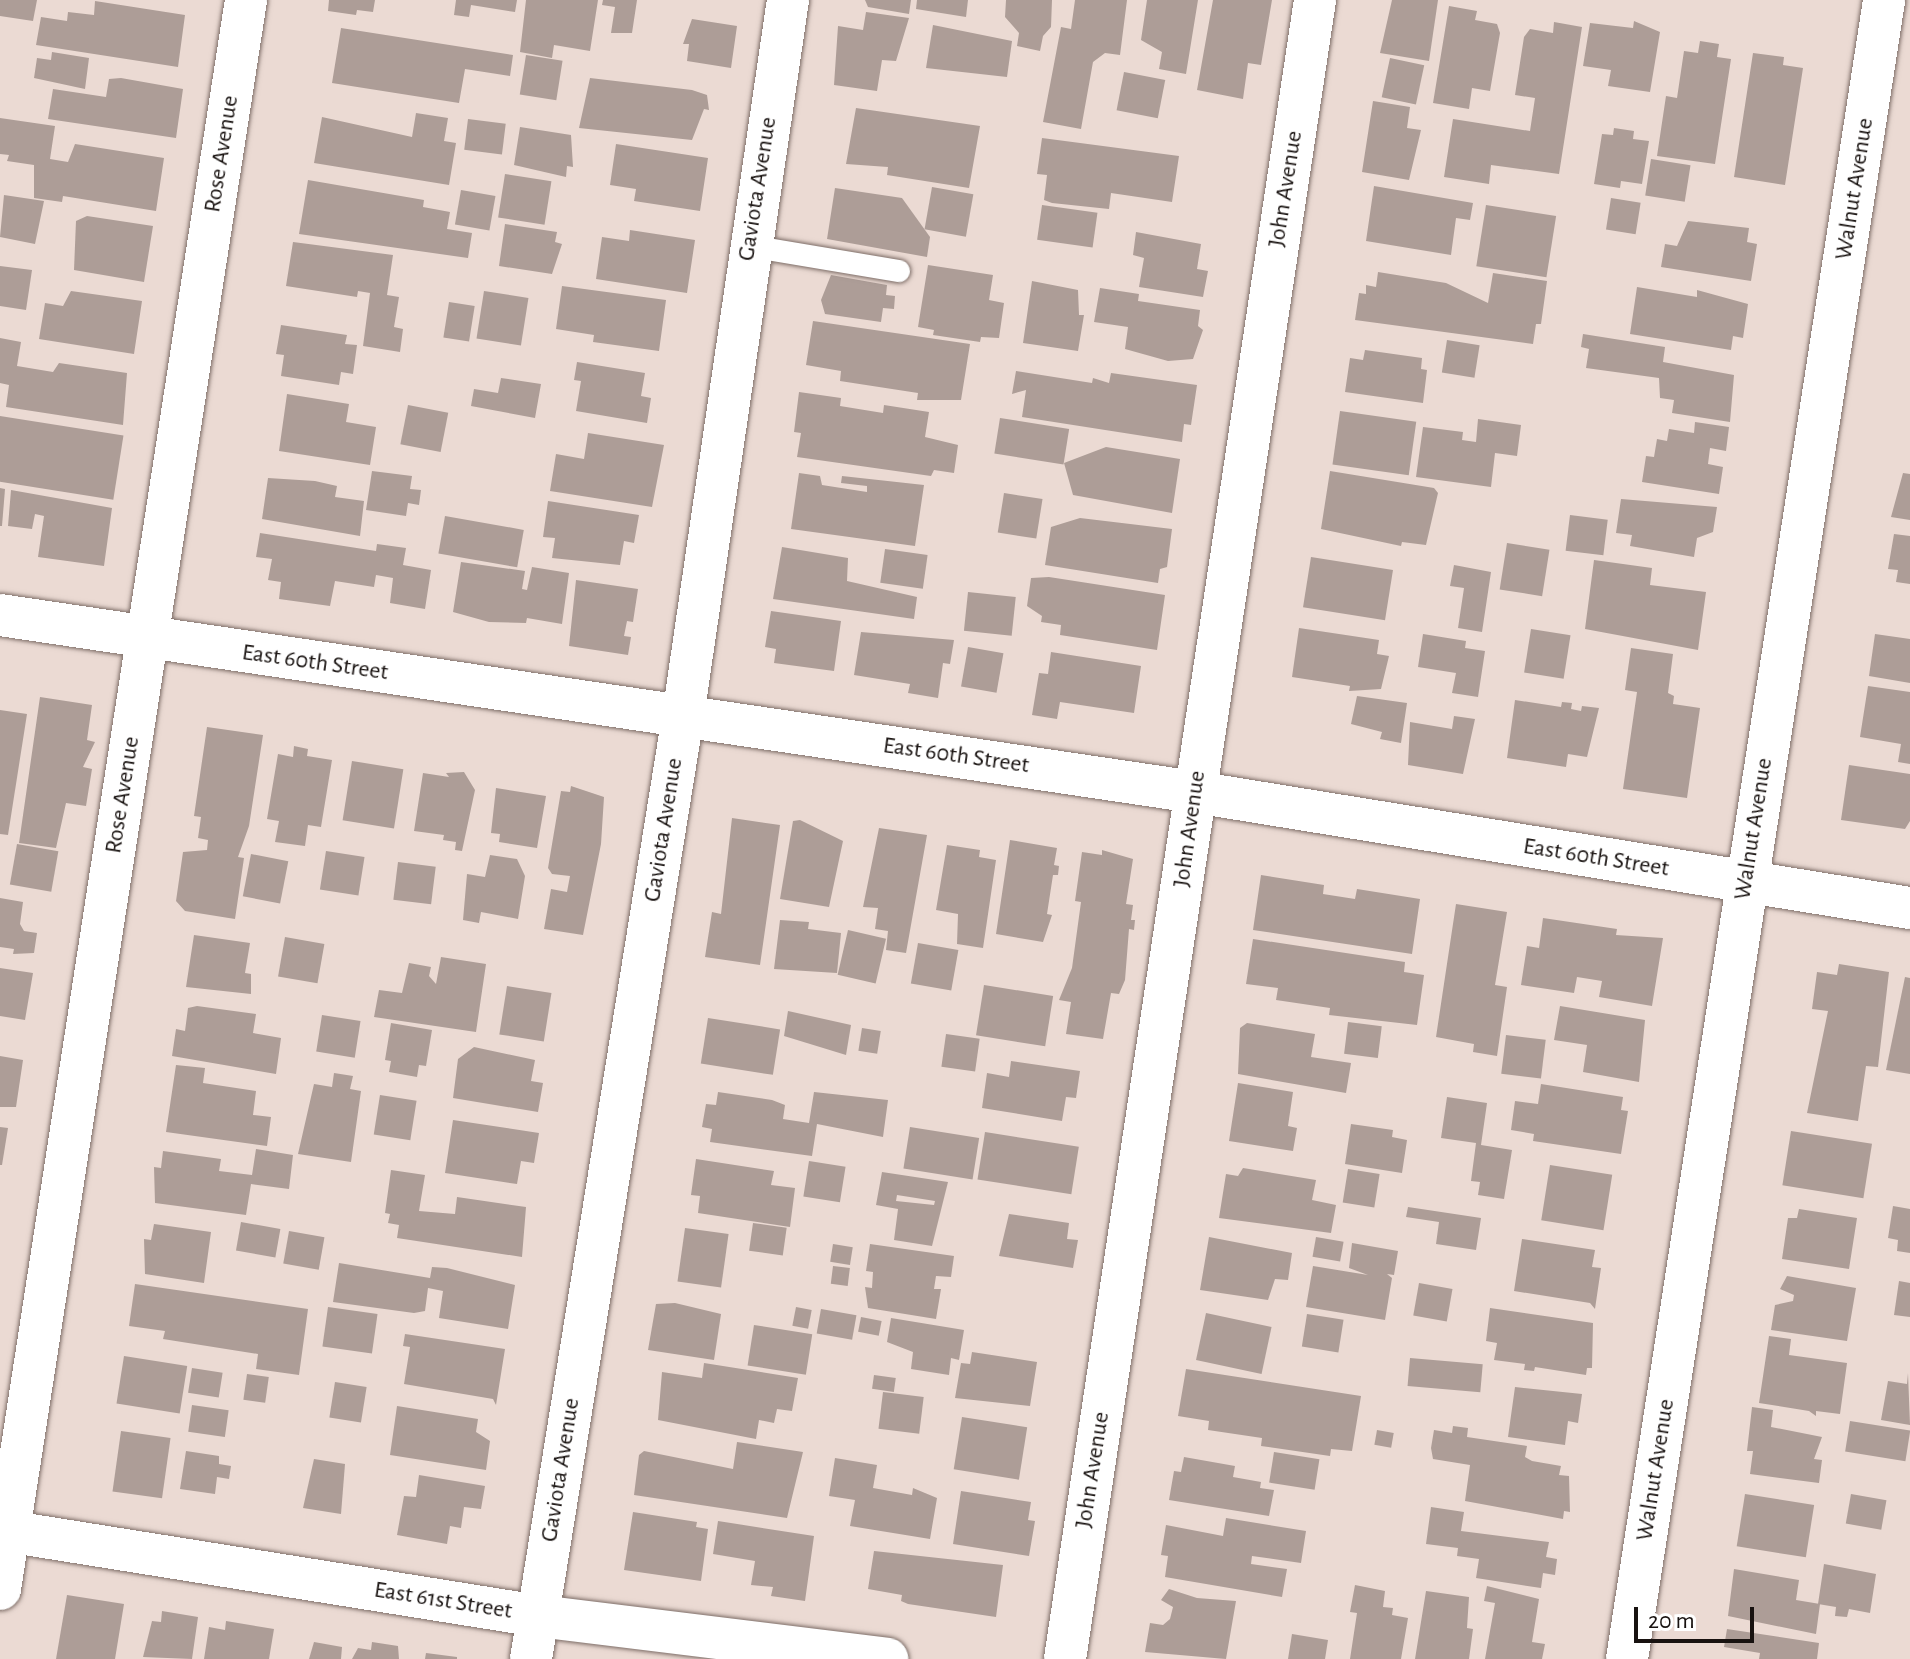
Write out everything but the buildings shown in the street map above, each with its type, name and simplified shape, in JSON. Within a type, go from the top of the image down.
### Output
[{"type":"street","name":"Rose Avenue","points":[[0,1589],[4,1531],[246,0]]},
{"type":"street","name":"Gaviota Avenue","points":[[531,1659],[683,716],[749,246],[788,0]]},
{"type":"street","name":"John Avenue","points":[[1065,1659],[1315,0]]},
{"type":"street","name":"Walnut Avenue","points":[[1627,1659],[1884,0]]},
{"type":"street","name":"East 60th Street","points":[[0,615],[1195,792],[1910,908]]},
{"type":"street","name":"East 61st Street","points":[[4,1531],[538,1616],[887,1659]]},
{"type":"lane","points":[[749,246],[899,271]]}]
